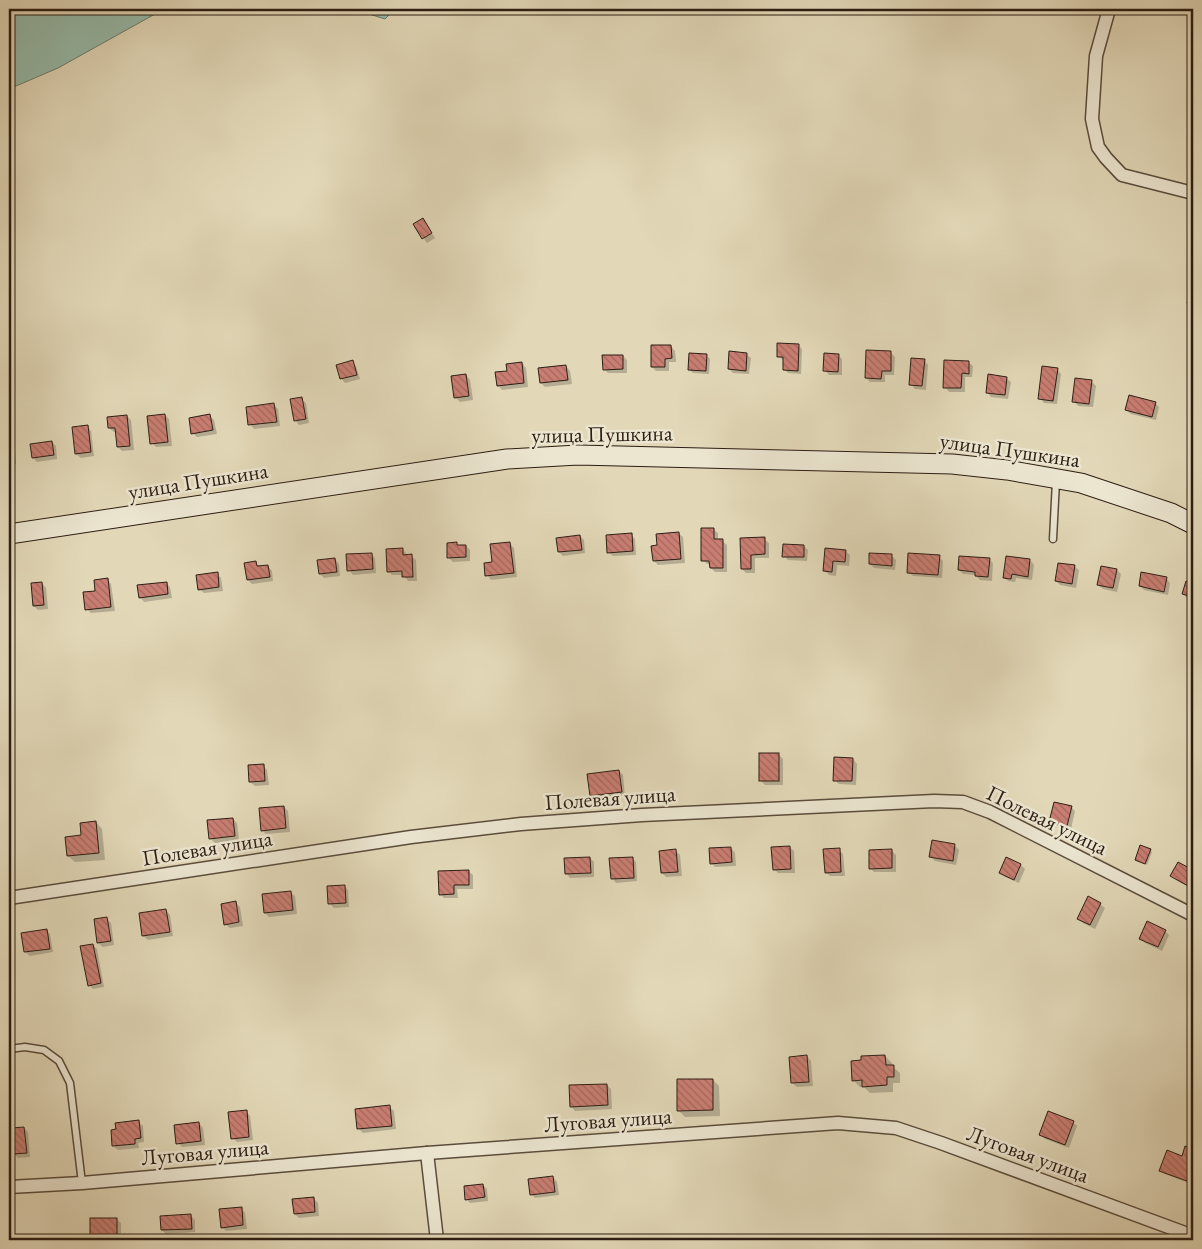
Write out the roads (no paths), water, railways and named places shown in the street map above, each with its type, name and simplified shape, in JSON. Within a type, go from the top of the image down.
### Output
[{"type":"main road","name":"улица Пушкина","points":[[9,534],[507,459],[578,455],[952,464],[1007,470],[1081,483],[1171,513],[1193,524]]},
{"type":"street","points":[[1109,9],[1096,56],[1092,119],[1098,147],[1122,175],[1193,193]]},
{"type":"street","name":"Полевая улица","points":[[9,898],[411,837],[521,824],[642,815],[934,801],[963,802],[990,812],[1193,915]]},
{"type":"street","name":"Луговая улица","points":[[9,1187],[82,1183],[427,1153],[838,1123],[896,1128],[942,1143],[1193,1236]]},
{"type":"street","points":[[427,1153],[437,1240]]},
{"type":"lane","points":[[1053,539],[1057,478]]},
{"type":"lane","points":[[9,1049],[25,1047],[44,1050],[59,1061],[70,1083],[82,1183]]}]
